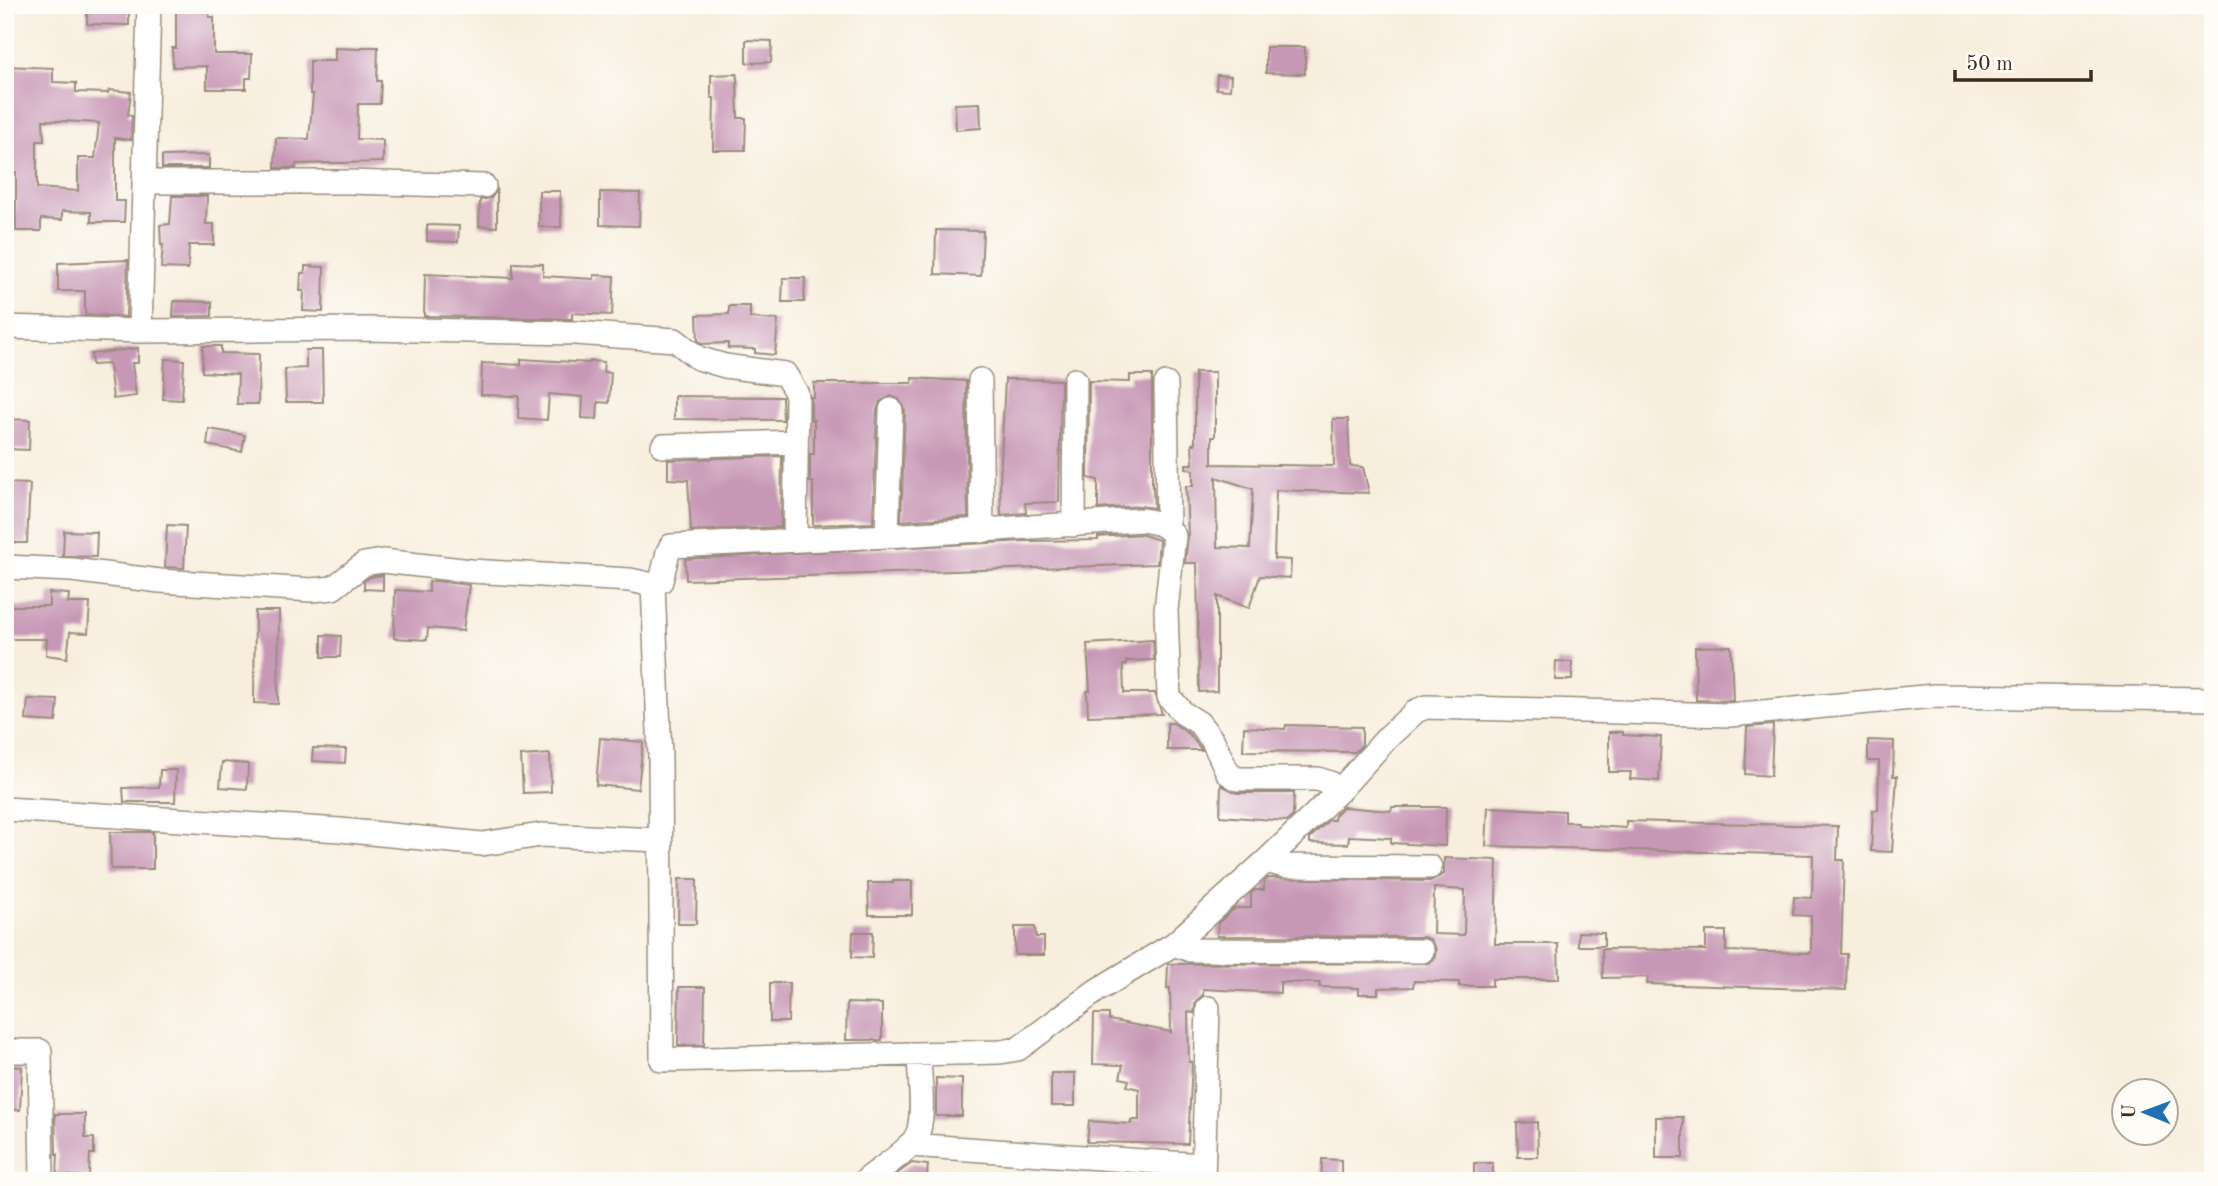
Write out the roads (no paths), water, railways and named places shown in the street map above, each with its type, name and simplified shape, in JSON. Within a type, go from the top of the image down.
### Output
[{"type":"street","points":[[140,331],[149,5]]},
{"type":"street","points":[[144,182],[348,182],[484,186]]},
{"type":"street","points":[[5,327],[140,331],[366,329],[575,333],[675,340],[698,358],[725,366],[785,374],[797,394],[795,540]]},
{"type":"street","points":[[980,380],[982,531]]},
{"type":"street","points":[[1074,525],[1075,380]]},
{"type":"street","points":[[1166,384],[1168,528]]},
{"type":"street","points":[[887,536],[891,410]]},
{"type":"street","points":[[663,446],[796,442]]},
{"type":"street","points":[[5,567],[72,570],[160,581],[312,590],[333,588],[364,564],[383,561],[471,571],[630,580],[653,585],[661,581],[671,546],[982,531],[1141,520],[1156,522],[1168,528],[1174,536],[1166,610],[1168,686],[1173,704],[1199,723],[1213,741],[1228,773],[1237,779],[1318,779],[1330,783],[1339,791]]},
{"type":"street","points":[[653,585],[660,755],[662,1060],[1000,1052],[1018,1049],[1096,990],[1174,944],[1339,791],[1388,737],[1416,711],[1426,707],[1730,715],[1934,696],[2213,699]]},
{"type":"street","points":[[5,809],[340,831],[482,844],[541,835],[660,840]]},
{"type":"street","points":[[1266,861],[1284,866],[1430,867]]},
{"type":"street","points":[[1174,944],[1190,950],[1422,951]]},
{"type":"street","points":[[909,1145],[1203,1173],[1208,1008]]},
{"type":"street","points":[[5,1051],[40,1051],[42,1181]]},
{"type":"street","points":[[865,1181],[917,1136],[920,1121],[919,1054]]}]
